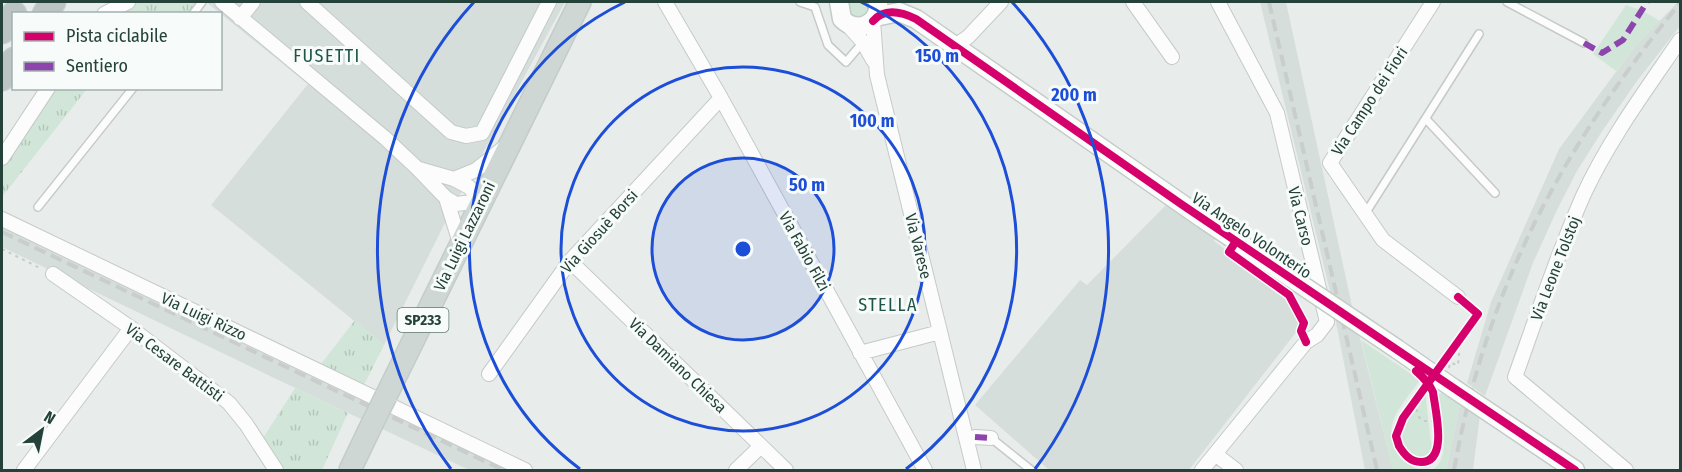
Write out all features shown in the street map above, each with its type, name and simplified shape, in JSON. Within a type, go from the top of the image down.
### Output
[{"type":"highway","points":[[2,31],[12,17]]},
{"type":"highway","points":[[2,78],[12,63]]},
{"type":"main road","name":"Via Luigi Lazzaroni","points":[[350,471],[580,2]]},
{"type":"street","points":[[108,12],[128,2]]},
{"type":"street","points":[[240,18],[253,2]]},
{"type":"street","points":[[307,2],[451,132],[466,136],[482,133],[549,2]]},
{"type":"street","points":[[531,100],[555,73],[591,2]]},
{"type":"street","name":"Via Fabio Filzi","points":[[665,2],[721,98],[925,471]]},
{"type":"street","points":[[839,2],[840,15],[862,42],[875,63]]},
{"type":"street","name":"Via Angelo Volonterio","points":[[888,2],[916,19],[1202,218],[1397,349],[1445,378],[1575,471]]},
{"type":"street","points":[[955,46],[968,37],[1001,2]]},
{"type":"street","points":[[1133,2],[1172,57]]},
{"type":"street","name":"Via Carso","points":[[1202,471],[1306,342],[1317,335],[1327,322],[1277,113],[1218,2]]},
{"type":"street","name":"Via Campo dei Fiori","points":[[1433,2],[1329,163],[1383,240],[1458,297]]},
{"type":"street","points":[[222,4],[385,138],[446,198],[456,204],[481,201]]},
{"type":"street","name":"Via Angelo Volonterio","points":[[846,23],[860,27],[875,13],[899,12],[916,19]]},
{"type":"street","name":"Via Varese","points":[[875,13],[875,63],[974,471]]},
{"type":"street","name":"Via Leone Tolstoj","points":[[1626,471],[1515,377],[1558,255],[1584,194],[1634,107],[1680,40]]},
{"type":"street","points":[[2,158],[47,90]]},
{"type":"street","name":"Via Giosuè Borsi","points":[[489,374],[570,261],[721,98]]},
{"type":"street","points":[[454,178],[476,170],[510,142]]},
{"type":"street","points":[[417,168],[454,178],[469,187],[481,201]]},
{"type":"street","points":[[446,198],[460,243]]},
{"type":"street","name":"Via Luigi Rizzo","points":[[2,219],[525,471]]},
{"type":"street","name":"Via Damiano Chiesa","points":[[570,261],[786,471]]},
{"type":"street","name":"Via Cesare Battisti","points":[[53,274],[71,284],[229,403],[246,424],[276,471]]},
{"type":"street","points":[[24,471],[131,328]]},
{"type":"street","points":[[860,353],[940,333]]},
{"type":"street","points":[[975,437],[990,438]]},
{"type":"street","points":[[736,471],[761,446]]},
{"type":"street","points":[[1215,454],[1236,471]]},
{"type":"lane","points":[[800,2],[815,7],[828,45],[846,62],[862,42]]},
{"type":"lane","points":[[1507,2],[1584,43]]},
{"type":"lane","points":[[1365,214],[1479,34]]},
{"type":"lane","points":[[38,207],[131,90]]},
{"type":"lane","points":[[1426,118],[1495,194]]},
{"type":"lane","points":[[990,438],[1031,471]]},
{"type":"path","points":[[2,249],[53,274]]},
{"type":"path","points":[[1452,348],[1478,314],[1458,297]]},
{"type":"path","points":[[1445,378],[1450,363],[1458,365],[1460,344],[1482,312],[1458,297]]},
{"type":"path","points":[[1445,378],[1446,357]]},
{"type":"path","points":[[1408,410],[1420,393]]},
{"type":"path","points":[[1414,402],[1419,417],[1423,421],[1437,425],[1435,411]]},
{"type":"shaded area","points":[[206,2],[565,2],[449,215],[384,345],[211,205],[308,84],[222,15],[222,12],[218,12]]},
{"type":"shaded area","points":[[1260,2],[1286,2],[1352,306],[1393,470],[1365,470],[1329,287]]},
{"type":"shaded area","points":[[1680,2],[1680,26],[1637,81],[1601,133],[1577,171],[1557,210],[1533,263],[1485,396],[1467,383],[1491,302],[1559,149],[1635,46]]},
{"type":"shaded area","points":[[1167,204],[1216,237],[1214,241],[1226,250],[1224,253],[1286,297],[1301,326],[1189,470],[1049,470],[975,405],[1080,280],[1087,285]]},
{"type":"shaded area","points":[[2,224],[520,470],[469,470],[274,378],[2,247]]},
{"type":"shaded area","points":[[1461,400],[1480,415],[1473,470],[1446,470]]},
{"type":"green space","points":[[133,2],[199,2],[190,12],[115,12]]},
{"type":"green space","points":[[844,2],[872,2],[872,13],[856,22]]},
{"type":"green space","points":[[1626,5],[1643,11],[1660,21],[1635,46],[1616,71],[1593,54]]},
{"type":"green space","points":[[53,90],[86,90],[2,197],[2,165]]},
{"type":"green space","points":[[355,320],[384,345],[364,385],[321,364]]},
{"type":"green space","points":[[1361,340],[1420,380],[1398,410],[1391,429],[1397,452],[1414,468],[1421,470],[1393,470]]},
{"type":"green space","points":[[295,388],[348,413],[322,470],[281,470],[261,441]]},
{"type":"green space","points":[[1444,390],[1461,400],[1446,470],[1432,470],[1438,464],[1444,447],[1437,397]]},
{"type":"green space","points":[[1425,391],[1432,451],[1422,458],[1407,452],[1400,436],[1406,417]]},
{"type":"railway","points":[[1269,2],[1377,470]]},
{"type":"railway","points":[[1454,470],[1468,403],[1487,339],[1509,279],[1536,221],[1566,165],[1600,111],[1680,3]]},
{"type":"railway","points":[[2,232],[503,470]]},
{"type":"marked path","points":[[1584,43],[1602,53],[1623,40],[1647,2]]},
{"type":"marked path","points":[[975,437],[991,438]]},
{"type":"cycle path","points":[[873,21],[888,12],[905,14],[916,19],[1181,204],[1575,470]]},
{"type":"cycle path","points":[[1236,241],[1229,252],[1289,295],[1304,323],[1301,331],[1306,342]]},
{"type":"cycle path","points":[[1416,371],[1428,383],[1430,386],[1433,392],[1438,434],[1435,454],[1430,460],[1421,462],[1414,461],[1405,455],[1396,436],[1403,418],[1478,314],[1458,297]]},
{"type":"district","name":"FUSETTI","points":[[327,56]]},
{"type":"district","name":"STELLA","points":[[888,305]]}]
